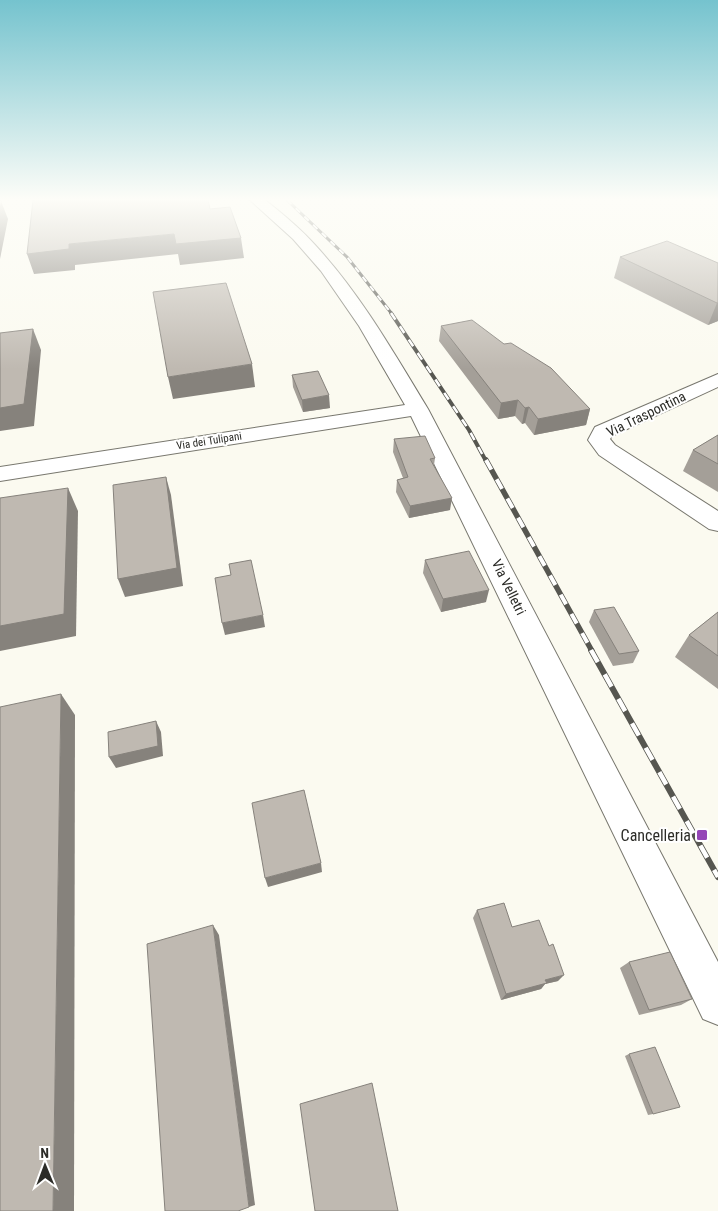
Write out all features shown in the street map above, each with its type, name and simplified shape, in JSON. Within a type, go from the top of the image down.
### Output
[{"type":"street","name":"Via Velletri","points":[[318,257],[360,314],[418,408],[718,1004]]},
{"type":"street","name":"Via Traspontina","points":[[718,380],[603,432],[599,440],[607,450],[718,523]]},
{"type":"street","name":"Via dei Tulipani","points":[[0,474],[418,408]]},
{"type":"building","points":[[620,257],[703,257],[718,263],[718,303],[717,303]]},
{"type":"building","points":[[226,283],[252,364],[168,377],[153,292]]},
{"type":"building","points":[[472,320],[504,344],[511,343],[551,368],[590,409],[538,419],[529,407],[525,408],[518,400],[501,403],[441,326]]},
{"type":"building","points":[[33,329],[24,404],[0,408],[0,333]]},
{"type":"building","points":[[318,371],[329,395],[302,400],[292,375]]},
{"type":"building","points":[[718,435],[718,464],[693,450]]},
{"type":"building","points":[[425,436],[435,458],[430,459],[452,498],[410,506],[397,480],[408,477],[394,439]]},
{"type":"building","points":[[166,477],[177,568],[118,579],[113,485]]},
{"type":"building","points":[[68,488],[64,614],[0,626],[0,498]]},
{"type":"building","points":[[469,551],[489,590],[443,599],[425,560]]},
{"type":"building","points":[[251,560],[263,615],[222,623],[215,578],[231,575],[229,564]]},
{"type":"building","points":[[614,607],[639,651],[619,654],[594,610]]},
{"type":"building","points":[[718,612],[718,656],[689,635]]},
{"type":"building","points":[[61,694],[53,1211],[0,1211],[0,707]]},
{"type":"building","points":[[156,721],[158,746],[109,757],[108,732]]},
{"type":"building","points":[[304,790],[321,863],[265,878],[252,803]]},
{"type":"building","points":[[504,903],[512,927],[539,920],[549,946],[553,944],[564,975],[545,980],[547,983],[506,994],[477,910]]},
{"type":"building","points":[[213,925],[249,1207],[238,1211],[165,1211],[147,944]]},
{"type":"building","points":[[670,952],[692,999],[649,1010],[629,962]]},
{"type":"building","points":[[655,1047],[680,1107],[653,1114],[629,1054]]},
{"type":"building","points":[[372,1083],[398,1211],[315,1211],[300,1104]]},
{"type":"railway","points":[[346,257],[392,314]]},
{"type":"railway","points":[[391,313],[469,430],[486,461]]},
{"type":"railway","points":[[486,460],[592,651]]},
{"type":"railway","points":[[591,650],[718,877]]},
{"type":"place","name":"Cancelleria","points":[[702,835]]}]
